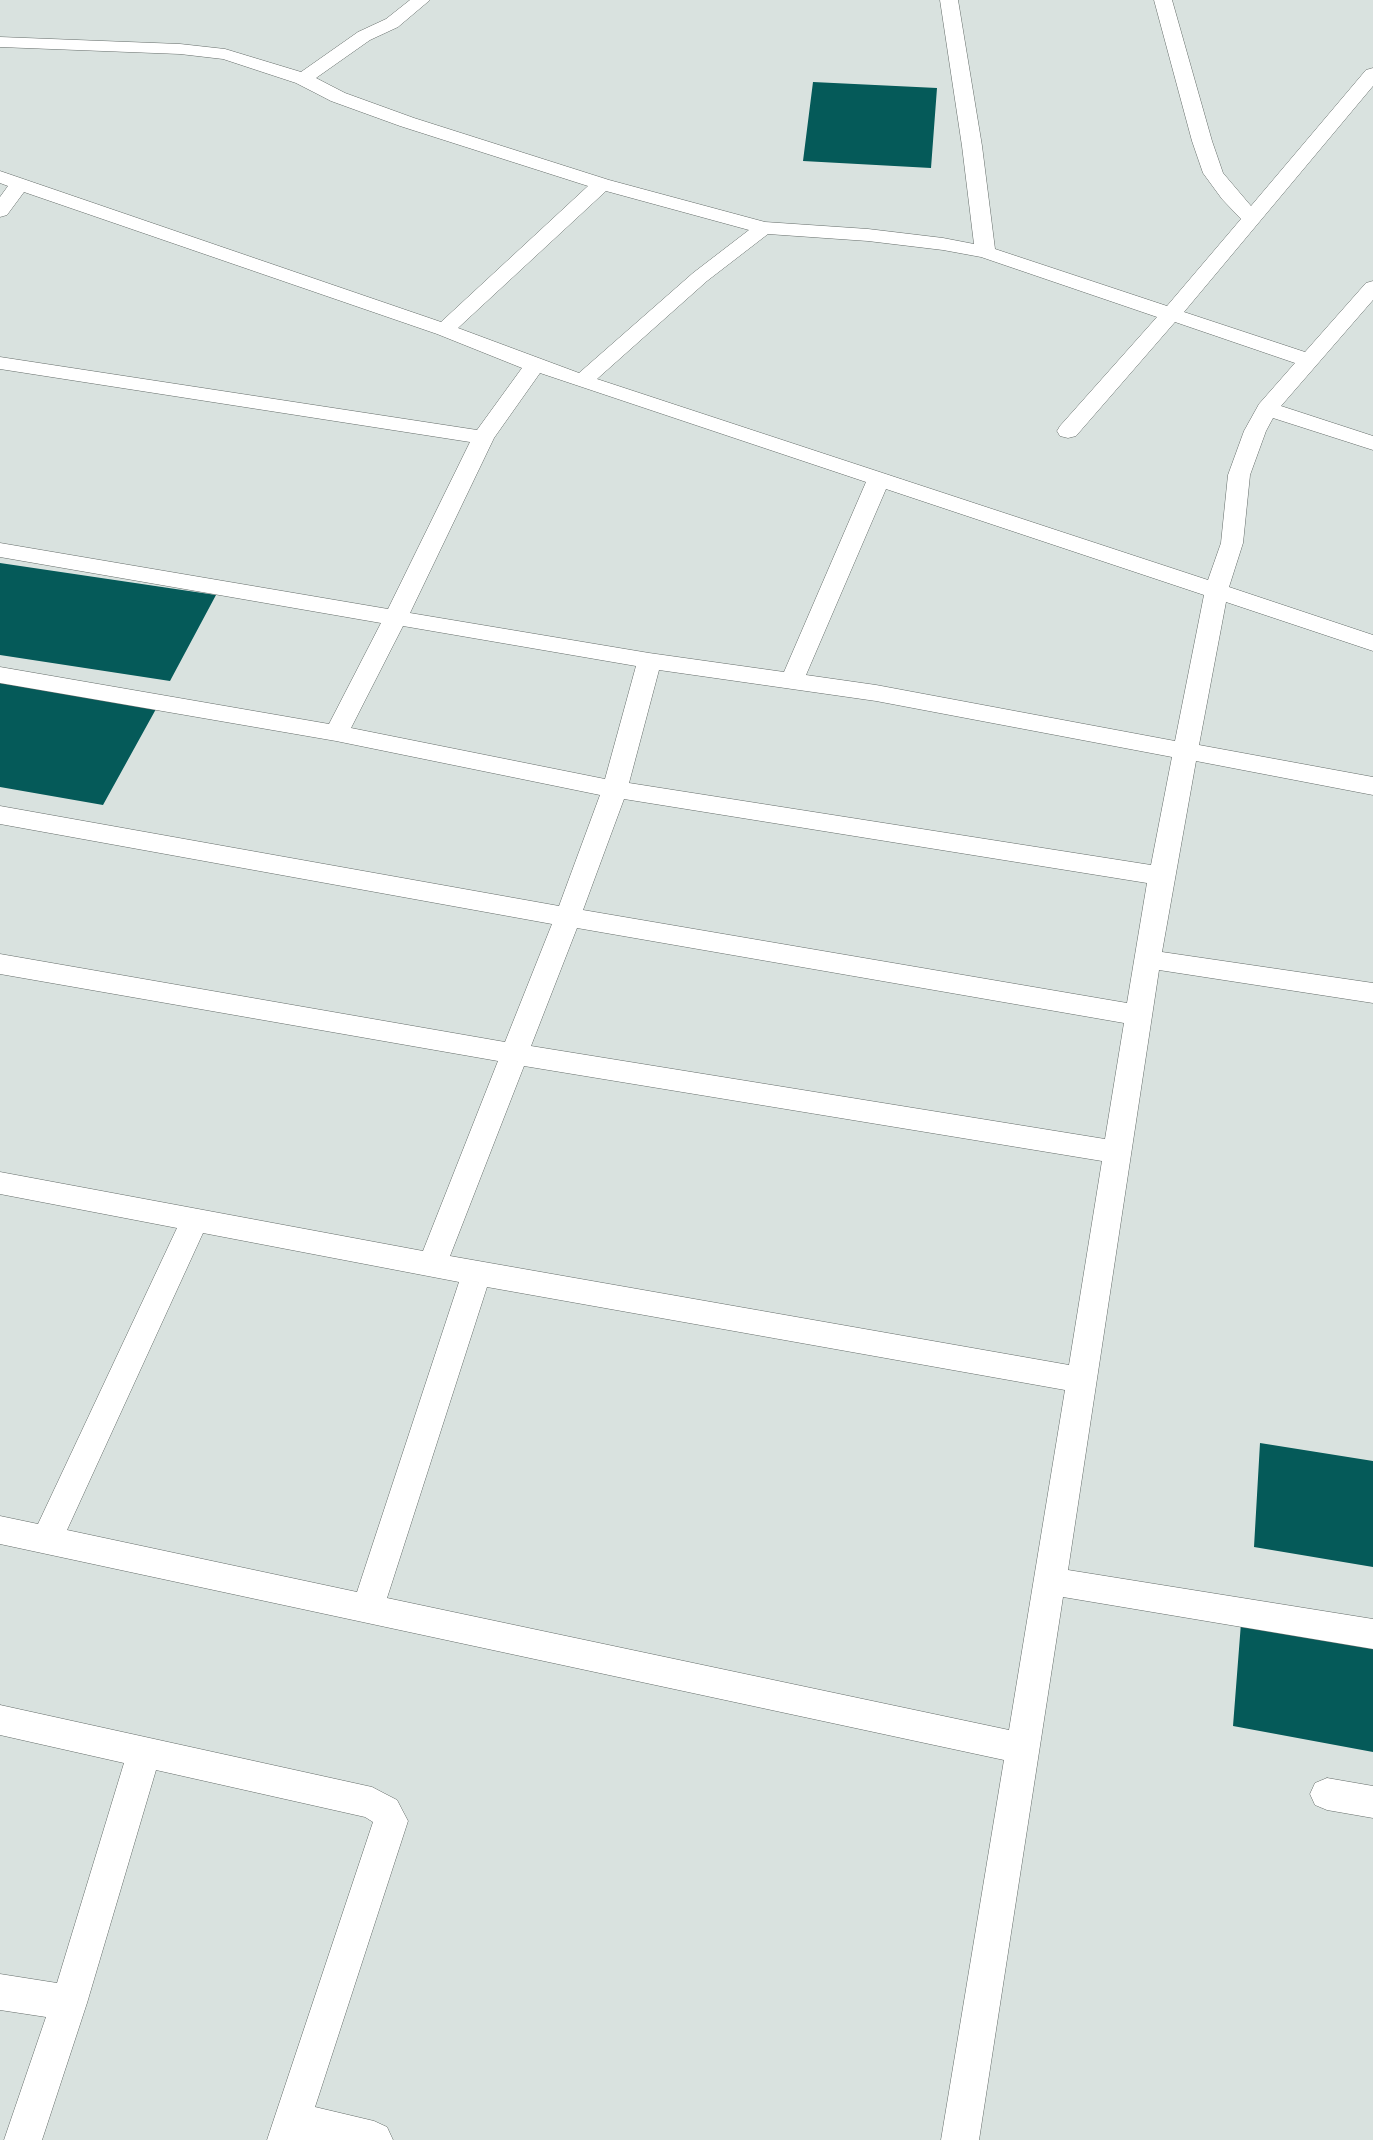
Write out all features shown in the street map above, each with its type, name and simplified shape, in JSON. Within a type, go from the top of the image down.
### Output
[{"type":"street","points":[[303,79],[364,36],[392,22],[421,0]]},
{"type":"street","points":[[949,0],[972,146],[985,252]]},
{"type":"street","points":[[1163,0],[1213,174],[1229,195],[1252,218]]},
{"type":"street","points":[[0,42],[180,49],[226,54],[303,79],[338,97],[407,122],[602,184],[764,228],[868,235],[943,244],[985,252],[1310,361]]},
{"type":"street","points":[[1068,431],[1171,314],[1373,74]]},
{"type":"street","points":[[0,211],[10,180],[444,330],[535,365],[1373,643]]},
{"type":"street","points":[[444,330],[602,184]]},
{"type":"street","points":[[582,380],[700,277],[764,228]]},
{"type":"street","points":[[960,2140],[1082,1380],[1147,958],[1161,876],[1217,590],[1232,543],[1239,475],[1255,431],[1267,409],[1372,290]]},
{"type":"street","points":[[0,363],[483,437]]},
{"type":"street","points":[[336,732],[395,619],[483,437],[535,365]]},
{"type":"street","points":[[1267,409],[1373,444]]},
{"type":"street","points":[[792,681],[879,478]]},
{"type":"street","points":[[0,550],[649,661],[876,693],[1373,786]]},
{"type":"street","points":[[432,1265],[568,917],[615,789],[649,661]]},
{"type":"street","points":[[0,675],[336,732],[615,789],[1161,876]]},
{"type":"street","points":[[0,815],[568,917],[1138,1014]]},
{"type":"street","points":[[1147,958],[1373,993]]},
{"type":"street","points":[[0,964],[514,1054],[1116,1152]]},
{"type":"street","points":[[0,1183],[432,1265],[1082,1380]]},
{"type":"street","points":[[47,1540],[195,1220]]},
{"type":"street","points":[[368,1608],[477,1273]]},
{"type":"street","points":[[0,1530],[1022,1748]]},
{"type":"street","points":[[1050,1581],[1373,1634]]},
{"type":"street","points":[[0,1720],[372,1802],[385,1811],[391,1821],[289,2130],[374,2140]]},
{"type":"street","points":[[23,2140],[69,2004],[145,1751]]},
{"type":"street","points":[[1326,1794],[1373,1802]]},
{"type":"street","points":[[0,1992],[69,2004]]},
{"type":"building","points":[[813,82],[937,88],[931,168],[803,161]]},
{"type":"building","points":[[0,563],[216,595],[170,681],[0,655]]},
{"type":"building","points":[[0,683],[156,709],[103,805],[0,787]]},
{"type":"building","points":[[1260,1443],[1373,1461],[1373,1567],[1254,1547]]},
{"type":"building","points":[[1241,1623],[1373,1646],[1373,1752],[1233,1726]]}]
